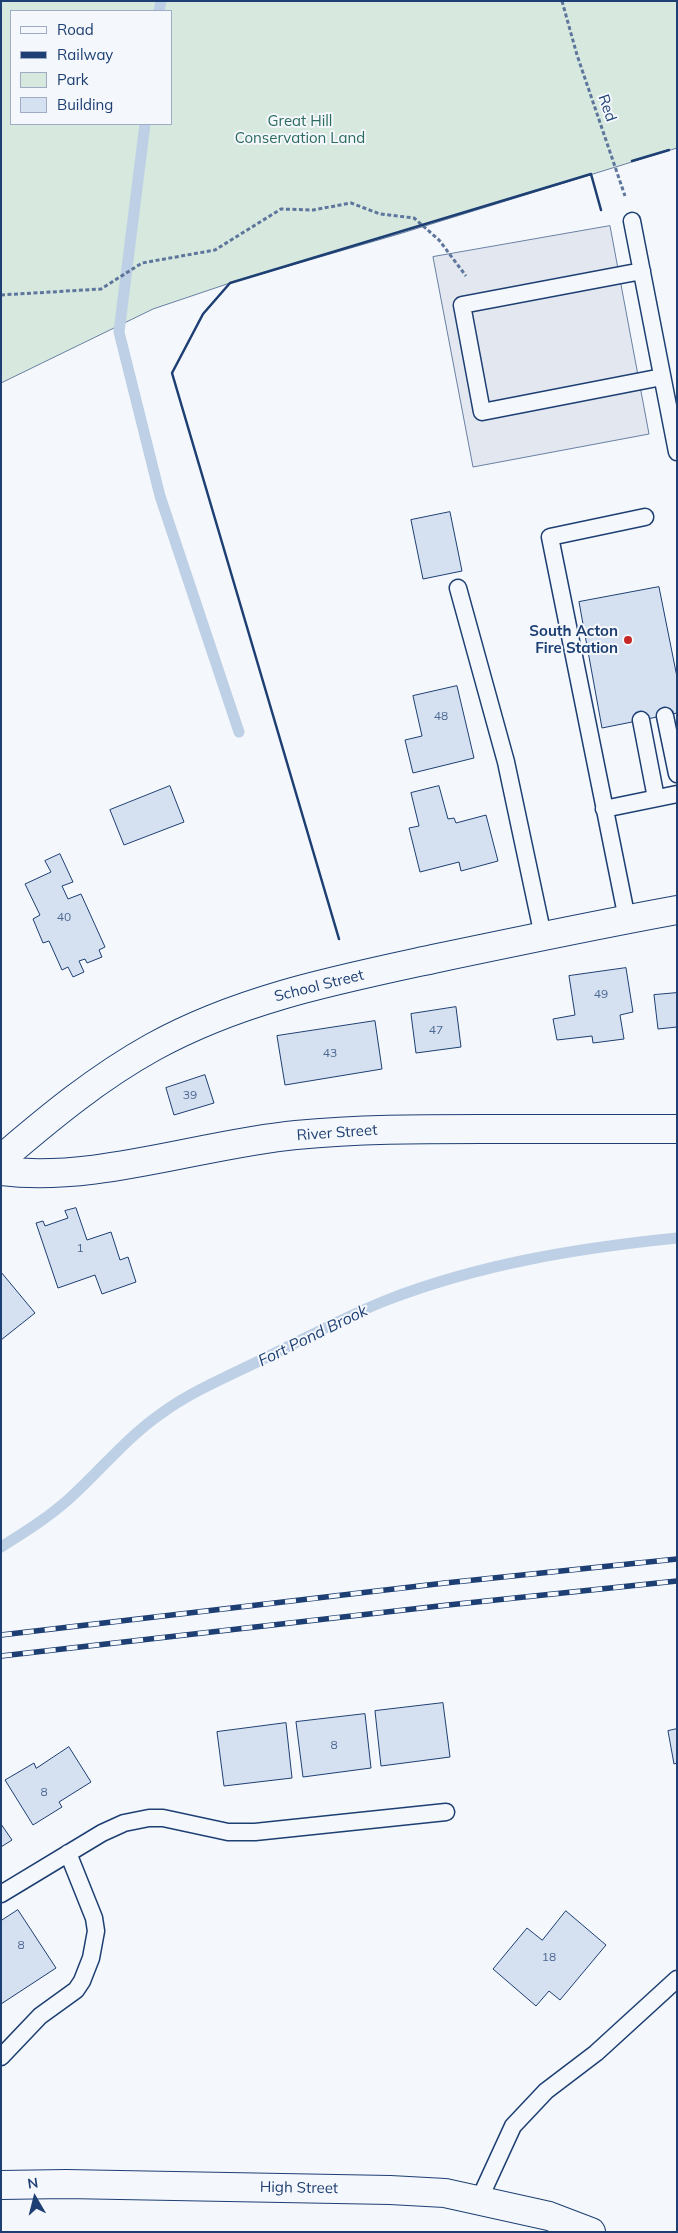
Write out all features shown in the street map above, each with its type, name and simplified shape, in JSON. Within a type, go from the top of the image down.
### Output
[{"type":"street","name":"School Street","points":[[1,1159],[77,1096],[115,1070],[152,1048],[211,1019],[263,1000],[318,984],[543,936],[677,910]]},
{"type":"street","name":"River Street","points":[[1,1171],[50,1173],[87,1170],[271,1138],[333,1131],[400,1129],[677,1129]]},
{"type":"street","name":"High Street","points":[[1,2185],[58,2184],[390,2190],[445,2193],[549,2216],[591,2232]]},
{"type":"lane","points":[[632,221],[677,452]]},
{"type":"lane","points":[[642,271],[462,305],[478,392],[482,412],[662,376]]},
{"type":"lane","points":[[627,919],[550,537],[645,517]]},
{"type":"lane","points":[[458,588],[506,762],[543,936]]},
{"type":"lane","points":[[666,716],[677,774]]},
{"type":"lane","points":[[641,720],[656,798]]},
{"type":"lane","points":[[604,809],[677,794]]},
{"type":"lane","points":[[1,1894],[114,1827],[149,1818],[174,1820],[228,1832],[256,1832],[446,1812]]},
{"type":"lane","points":[[1,2057],[40,2016],[76,1990],[89,1964],[94,1944],[94,1918],[68,1853]]},
{"type":"lane","points":[[479,2200],[513,2126],[546,2091],[596,2053],[677,1979]]},
{"type":"path","name":"Red","points":[[562,1],[580,64],[632,221]]},
{"type":"path","points":[[1,295],[101,289],[142,263],[215,250],[281,209],[313,210],[351,202],[380,214],[414,218],[439,240],[459,264]]},
{"type":"green space","name":"Great Hill Conservation Land","points":[[1,1],[677,1],[677,148],[399,234],[230,283],[153,309],[1,383]]},
{"type":"shaded area","points":[[610,226],[649,434],[473,467],[433,257]]},
{"type":"building","points":[[450,512],[462,571],[423,579],[411,520]]},
{"type":"building","name":"South Acton Fire Station","points":[[659,587],[677,677],[677,713],[602,728],[579,602]]},
{"type":"building","points":[[457,686],[474,758],[413,773],[405,740],[422,736],[413,696]]},
{"type":"building","points":[[170,786],[184,822],[124,845],[110,810]]},
{"type":"building","points":[[439,786],[448,819],[454,818],[456,823],[486,815],[498,861],[461,871],[459,862],[420,872],[409,828],[419,826],[411,793]]},
{"type":"building","points":[[60,854],[73,882],[62,886],[68,899],[81,894],[105,947],[99,950],[102,957],[87,963],[85,959],[79,961],[84,972],[73,977],[68,967],[62,970],[49,941],[43,943],[33,919],[40,915],[25,884],[51,872],[45,861]]},
{"type":"building","points":[[626,968],[633,1012],[620,1015],[624,1039],[593,1043],[592,1036],[557,1040],[553,1019],[575,1015],[569,976]]},
{"type":"building","points":[[677,993],[677,1027],[658,1029],[654,995]]},
{"type":"building","points":[[456,1007],[461,1047],[416,1053],[411,1014]]},
{"type":"building","points":[[375,1021],[382,1069],[285,1085],[277,1036]]},
{"type":"building","points":[[205,1075],[214,1103],[174,1115],[166,1088]]},
{"type":"building","points":[[76,1208],[87,1240],[111,1232],[120,1260],[128,1257],[136,1282],[102,1294],[95,1275],[58,1288],[36,1223],[43,1221],[45,1226],[68,1218],[65,1211]]},
{"type":"building","points":[[1,1272],[35,1313],[1,1340]]},
{"type":"building","points":[[443,1703],[450,1757],[381,1766],[375,1711]]},
{"type":"building","points":[[365,1714],[371,1768],[303,1777],[296,1722]]},
{"type":"building","points":[[286,1723],[292,1778],[224,1786],[217,1732]]},
{"type":"building","points":[[677,1729],[677,1763],[674,1764],[668,1731]]},
{"type":"building","points":[[69,1747],[91,1782],[59,1802],[62,1807],[33,1825],[5,1780],[34,1763],[36,1768]]},
{"type":"building","points":[[1,1824],[12,1840],[1,1847]]},
{"type":"building","points":[[18,1910],[56,1968],[1,2004],[1,1921]]},
{"type":"building","points":[[566,1911],[606,1945],[560,2000],[549,1991],[536,2006],[493,1969],[527,1928],[542,1940]]},
{"type":"waterway","points":[[159,10],[161,1]]},
{"type":"waterway","points":[[145,125],[119,332],[160,496],[239,732]]},
{"type":"waterway","name":"Fort Pond Brook","points":[[1,1547],[62,1505],[137,1432],[174,1405],[211,1384],[355,1314],[422,1287],[494,1267],[603,1247],[677,1238]]},
{"type":"railway","points":[[1,1635],[445,1583],[677,1559]]},
{"type":"railway","points":[[1,1656],[677,1581]]},
{"type":"wall","points":[[632,161],[669,150]]},
{"type":"wall","points":[[339,939],[172,373],[203,314],[230,283],[591,174],[601,210]]},
{"type":"place","name":"South Acton Fire Station","points":[[628,640]]}]
